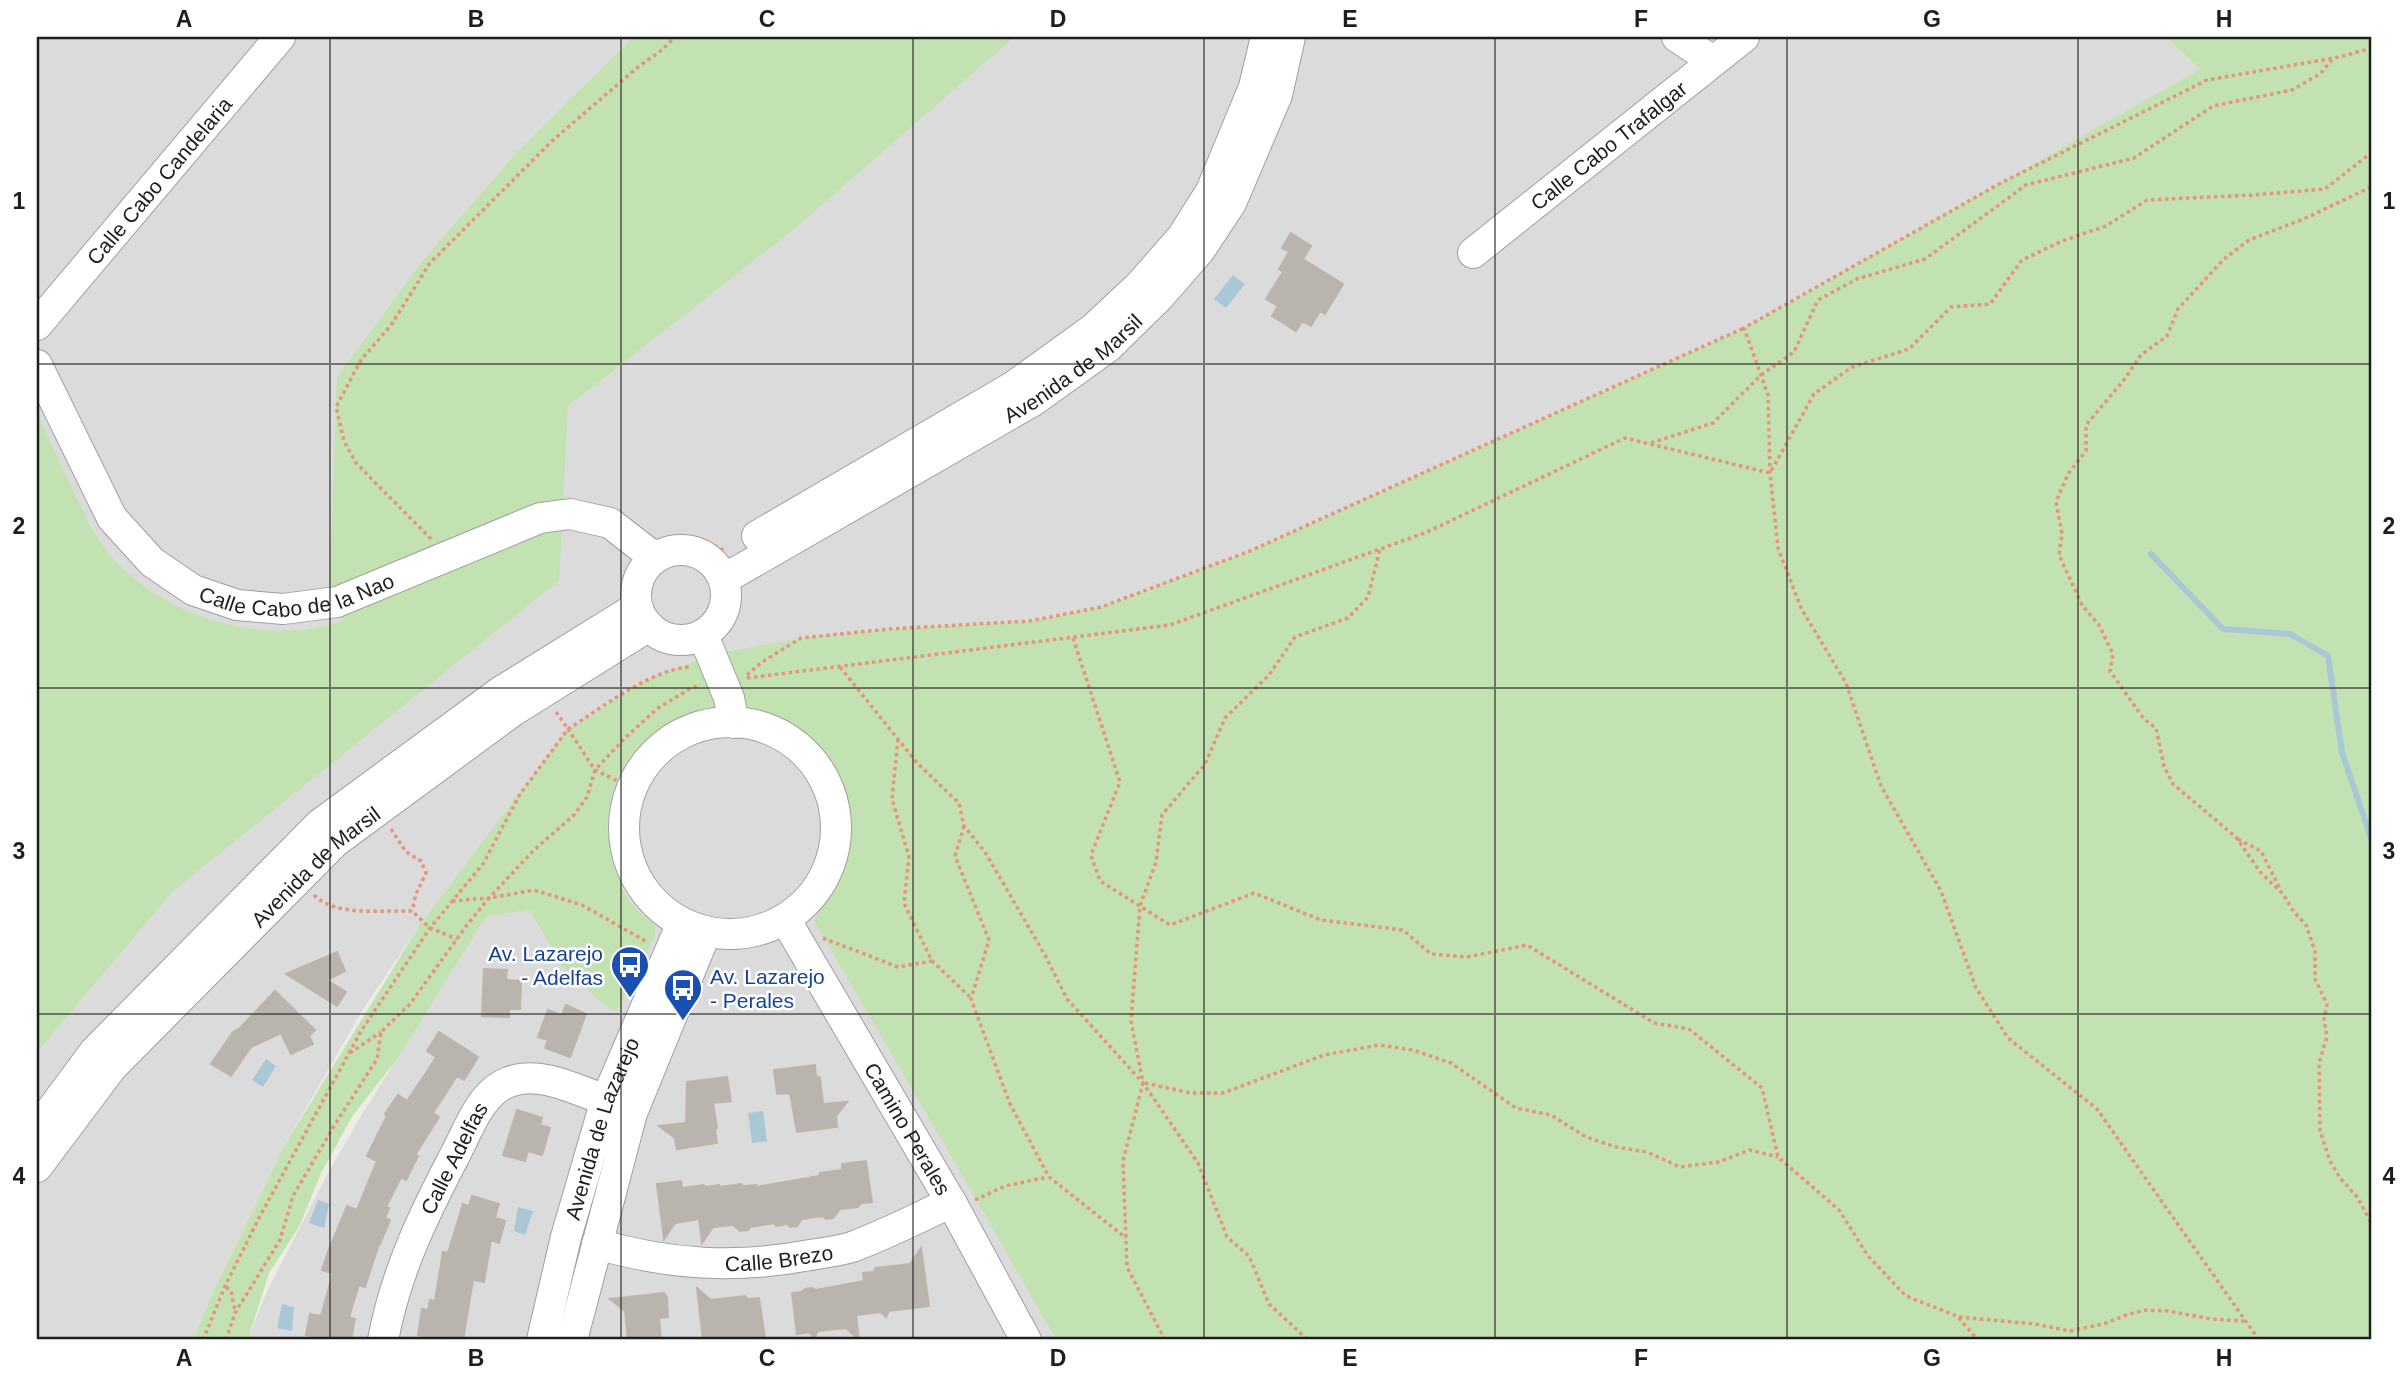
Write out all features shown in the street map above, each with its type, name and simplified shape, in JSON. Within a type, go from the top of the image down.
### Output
[{"type":"street","name":"Calle Cabo Candelaria","points":[[37,325],[280,37]]},
{"type":"street","name":"Avenida de Marsil","points":[[721,564],[1014,386],[1093,329],[1140,285],[1182,237],[1210,191],[1254,87],[1266,37]]},
{"type":"street","name":"Avenida de Marsil","points":[[721,564],[1033,401],[1108,347],[1158,298],[1200,250],[1231,203],[1276,95],[1290,37]]},
{"type":"street","points":[[1677,37],[1713,61]]},
{"type":"street","name":"Calle Cabo Trafalgar","points":[[1472,253],[1744,37]]},
{"type":"street","name":"Calle Cabo de la Nao","points":[[37,365],[112,518],[152,562],[193,590],[237,605],[283,609],[337,603],[540,518],[570,514],[610,523],[649,553]]},
{"type":"street","points":[[684,549],[698,552],[721,564],[727,598],[715,626],[703,635],[687,640],[672,639],[656,633],[638,608],[635,596],[638,578],[646,566],[649,553],[684,549]]},
{"type":"street","name":"Avenida de Marsil","points":[[37,1167],[112,1067],[335,842],[513,711],[638,608]]},
{"type":"street","name":"Avenida de Marsil","points":[[37,1129],[95,1051],[320,824],[500,692],[638,608]]},
{"type":"street","points":[[703,635],[734,723]]},
{"type":"street","points":[[734,723],[764,728],[791,741],[813,761],[828,787],[836,816],[835,847],[825,875],[808,900],[785,919],[760,930],[733,934],[694,927],[656,905],[637,879],[626,850],[624,818],[632,788],[645,765],[663,747],[684,733],[709,725],[734,723]]},
{"type":"street","name":"Camino Perales","points":[[785,919],[953,1206],[1026,1340]]},
{"type":"street","name":"Avenida de Lazarejo","points":[[542,1340],[566,1237],[606,1100],[694,927]]},
{"type":"street","name":"Avenida de Lazarejo","points":[[572,1340],[632,1113],[694,927]]},
{"type":"street","name":"Calle Adelfas","points":[[383,1340],[389,1308],[420,1220],[483,1102],[508,1082],[534,1077],[606,1100]]},
{"type":"street","name":"Calle Brezo","points":[[597,1244],[625,1252],[698,1264],[774,1262],[850,1248],[953,1206]]},
{"type":"path","points":[[440,560],[432,541],[356,463],[344,441],[336,407],[360,360],[391,325],[430,263],[553,140],[675,37]]},
{"type":"path","points":[[1770,473],[1625,438],[1427,532],[1170,625],[742,679],[762,662],[801,638],[889,629],[1030,621],[1101,607],[1250,551],[1744,328],[1999,184],[2207,80],[2333,59],[2371,48]]},
{"type":"path","points":[[1649,444],[1713,423],[1761,374],[1794,352],[1818,300],[1857,279],[1925,259],[2026,185],[2134,158],[2213,106],[2292,90],[2320,74],[2333,59]]},
{"type":"path","points":[[1770,473],[1814,394],[1852,367],[1909,349],[1951,307],[1990,304],[2022,260],[2106,226],[2147,200],[2325,188],[2371,153]]},
{"type":"path","points":[[2371,187],[2306,218],[2249,240],[2224,260],[2178,309],[2167,337],[2141,355],[2086,425],[2086,451],[2068,474],[2056,502],[2062,534],[2059,555],[2082,605],[2099,625],[2113,654],[2110,671],[2144,719],[2156,728],[2164,766],[2173,784],[2236,838],[2261,851],[2283,894],[2306,925],[2315,951],[2315,979],[2327,1004],[2324,1020],[2327,1037],[2319,1063],[2320,1131],[2330,1161],[2340,1178],[2358,1198],[2371,1223]]},
{"type":"path","points":[[1744,328],[1768,395],[1770,473],[1778,548],[1801,608],[1846,683],[1881,786],[1941,891],[1976,988],[2008,1038],[2097,1110],[2259,1340]]},
{"type":"path","points":[[638,608],[634,558],[649,553],[656,537],[666,541],[708,542],[721,564]]},
{"type":"path","points":[[1165,1340],[1127,1267],[1123,1161],[1143,1083],[1131,1021],[1140,906],[1156,862],[1161,815],[1205,764],[1225,718],[1269,675],[1295,637],[1348,618],[1367,597],[1380,549]]},
{"type":"path","points":[[1073,638],[1119,782],[1091,855],[1100,881],[1170,925],[1254,893],[1321,920],[1403,930],[1431,954],[1467,957],[1527,945],[1654,1023],[1689,1029],[1762,1088],[1778,1157]]},
{"type":"path","points":[[840,666],[917,763],[959,803],[964,827],[985,852],[1046,957],[1067,999],[1143,1083],[1198,1163],[1227,1237],[1249,1256],[1269,1304],[1308,1340]]},
{"type":"path","points":[[204,1340],[225,1286],[266,1204],[361,1031],[430,928],[483,864],[520,794],[568,729],[642,682],[682,667],[703,667],[718,682]]},
{"type":"path","points":[[348,1055],[381,1032],[410,1003],[489,898],[534,849],[574,815],[587,797],[595,771],[658,708],[691,688],[718,682]]},
{"type":"path","points":[[555,711],[595,771],[632,788]]},
{"type":"path","points":[[898,739],[892,799],[909,858],[904,903],[932,961],[971,999],[1010,1104],[1049,1177],[1126,1238]]},
{"type":"path","points":[[381,808],[396,838],[406,852],[421,861],[426,873],[416,894],[412,911]]},
{"type":"path","points":[[964,827],[955,856],[989,940],[971,999]]},
{"type":"path","points":[[2236,838],[2261,873],[2283,894]]},
{"type":"path","points":[[298,879],[322,903],[336,909],[412,911],[430,928],[457,939]]},
{"type":"path","points":[[452,901],[534,890],[582,905],[657,947]]},
{"type":"path","points":[[818,939],[827,938],[898,967],[932,961]]},
{"type":"path","points":[[226,1340],[235,1313],[280,1240],[293,1196],[377,1059],[381,1032]]},
{"type":"path","points":[[1143,1083],[1191,1093],[1223,1093],[1324,1055],[1379,1045],[1413,1050],[1451,1063],[1516,1108],[1551,1115],[1586,1138],[1647,1152],[1679,1167],[1718,1162],[1750,1150],[1778,1157],[1839,1210],[1868,1256],[1906,1296],[1957,1316],[2035,1324],[2070,1331],[2146,1310],[2168,1311],[2211,1320],[2245,1321]]},
{"type":"path","points":[[953,1206],[1005,1186],[1049,1177]]},
{"type":"path","points":[[225,1286],[230,1291],[235,1313]]},
{"type":"path","points":[[1957,1316],[1978,1340]]},
{"type":"shaded area","points":[[37,37],[2165,37],[2200,69],[1744,328],[1250,551],[1101,607],[1030,621],[889,629],[801,638],[712,654],[642,682],[568,729],[452,901],[419,926],[362,1011],[283,1148],[214,1290],[193,1340],[37,1340]]},
{"type":"shaded area","points":[[714,708],[738,709],[774,716],[802,733],[824,753],[842,785],[851,819],[849,851],[838,883],[820,911],[1056,1340],[248,1340],[267,1291],[327,1175],[486,917],[529,910],[554,954],[655,935],[655,926],[636,908],[618,879],[610,854],[607,826],[610,796],[620,770],[637,750],[659,731],[685,716]]},
{"type":"green space","points":[[632,37],[1014,37],[793,230],[568,406],[559,581],[174,890],[37,1052],[37,414],[98,540],[130,575],[156,594],[185,610],[248,628],[280,631],[343,621],[330,582],[337,377],[421,263],[517,152]]},
{"type":"green space","points":[[2165,37],[2371,37],[2371,1340],[1056,1340],[814,921],[839,878],[849,850],[851,827],[848,804],[840,782],[829,762],[796,730],[776,719],[754,712],[723,708],[686,717],[654,735],[630,758],[618,776],[609,807],[611,854],[623,888],[638,910],[655,925],[655,935],[617,1011],[608,1008],[561,965],[529,910],[486,917],[398,1058],[353,1115],[321,1173],[299,1227],[269,1273],[248,1340],[193,1340],[214,1290],[283,1148],[419,926],[568,729],[642,682],[712,654],[801,638],[889,629],[1030,621],[1101,607],[1250,551],[1744,328],[2200,69]]},
{"type":"water","points":[[1233,275],[1245,284],[1226,308],[1214,299]]},
{"type":"water","points":[[266,1059],[276,1066],[263,1087],[252,1080]]},
{"type":"water","points":[[763,1111],[767,1141],[752,1143],[748,1113]]},
{"type":"water","points":[[318,1200],[329,1204],[324,1228],[309,1223]]},
{"type":"water","points":[[518,1207],[533,1211],[525,1235],[514,1231]]},
{"type":"water","points":[[282,1304],[294,1307],[292,1331],[277,1328]]},
{"type":"building","points":[[1291,233],[1311,246],[1303,259],[1343,284],[1325,314],[1320,311],[1311,326],[1302,321],[1296,331],[1272,316],[1278,306],[1266,299],[1283,272],[1279,269],[1289,252],[1282,248]]},
{"type":"building","points":[[337,952],[345,971],[327,980],[346,992],[337,1006],[286,974]]},
{"type":"building","points":[[484,969],[507,970],[506,980],[521,981],[520,1009],[509,1009],[509,1017],[482,1016]]},
{"type":"building","points":[[275,991],[315,1030],[309,1036],[313,1044],[291,1054],[281,1033],[251,1047],[231,1076],[211,1064],[233,1032]]},
{"type":"building","points":[[566,1005],[586,1014],[570,1057],[545,1048],[548,1040],[538,1037],[548,1010],[562,1015]]},
{"type":"building","points":[[439,1032],[478,1057],[464,1080],[457,1076],[433,1113],[439,1117],[415,1155],[418,1156],[406,1180],[401,1177],[386,1207],[389,1208],[385,1218],[390,1220],[365,1287],[359,1285],[349,1317],[355,1319],[351,1340],[331,1340],[306,1335],[310,1314],[321,1316],[333,1273],[322,1270],[328,1252],[347,1206],[357,1210],[377,1161],[367,1156],[387,1116],[385,1114],[398,1095],[407,1101],[428,1070],[436,1057],[427,1051]]},
{"type":"building","points":[[815,1065],[816,1076],[820,1078],[823,1104],[847,1102],[836,1116],[837,1127],[797,1132],[790,1093],[777,1094],[774,1070]]},
{"type":"building","points":[[727,1077],[731,1101],[713,1103],[717,1143],[677,1149],[675,1138],[659,1126],[686,1123],[687,1082]]},
{"type":"building","points":[[517,1110],[542,1118],[540,1125],[550,1128],[542,1155],[528,1151],[525,1161],[503,1155]]},
{"type":"building","points":[[866,1161],[872,1202],[840,1209],[833,1218],[826,1219],[823,1216],[802,1219],[797,1226],[776,1226],[775,1223],[740,1231],[733,1225],[713,1227],[702,1243],[699,1219],[675,1223],[664,1239],[657,1184],[681,1181],[682,1188],[741,1184],[756,1187],[819,1176],[820,1173],[842,1170],[842,1164]]},
{"type":"building","points":[[472,1196],[499,1204],[495,1218],[505,1221],[499,1243],[491,1240],[484,1282],[473,1280],[463,1340],[418,1335],[422,1309],[428,1310],[430,1300],[435,1301],[443,1252],[448,1253],[463,1204],[469,1206]]},
{"type":"building","points":[[921,1248],[929,1306],[889,1311],[886,1317],[881,1312],[856,1315],[859,1340],[846,1328],[818,1331],[814,1338],[809,1332],[797,1334],[792,1293],[864,1281],[863,1273],[874,1272],[876,1268],[910,1264]]},
{"type":"building","points":[[697,1288],[711,1300],[745,1296],[748,1299],[759,1298],[765,1338],[703,1340]]},
{"type":"building","points":[[664,1293],[667,1297],[668,1317],[659,1318],[661,1340],[628,1340],[625,1311],[610,1299]]},
{"type":"waterway","points":[[2151,554],[2223,629],[2290,634],[2328,656],[2342,752],[2371,838]]},
{"type":"place","name":"Av. Lazarejo - Adelfas","points":[[630,999]]},
{"type":"place","name":"Av. Lazarejo - Perales","points":[[683,1022]]}]
